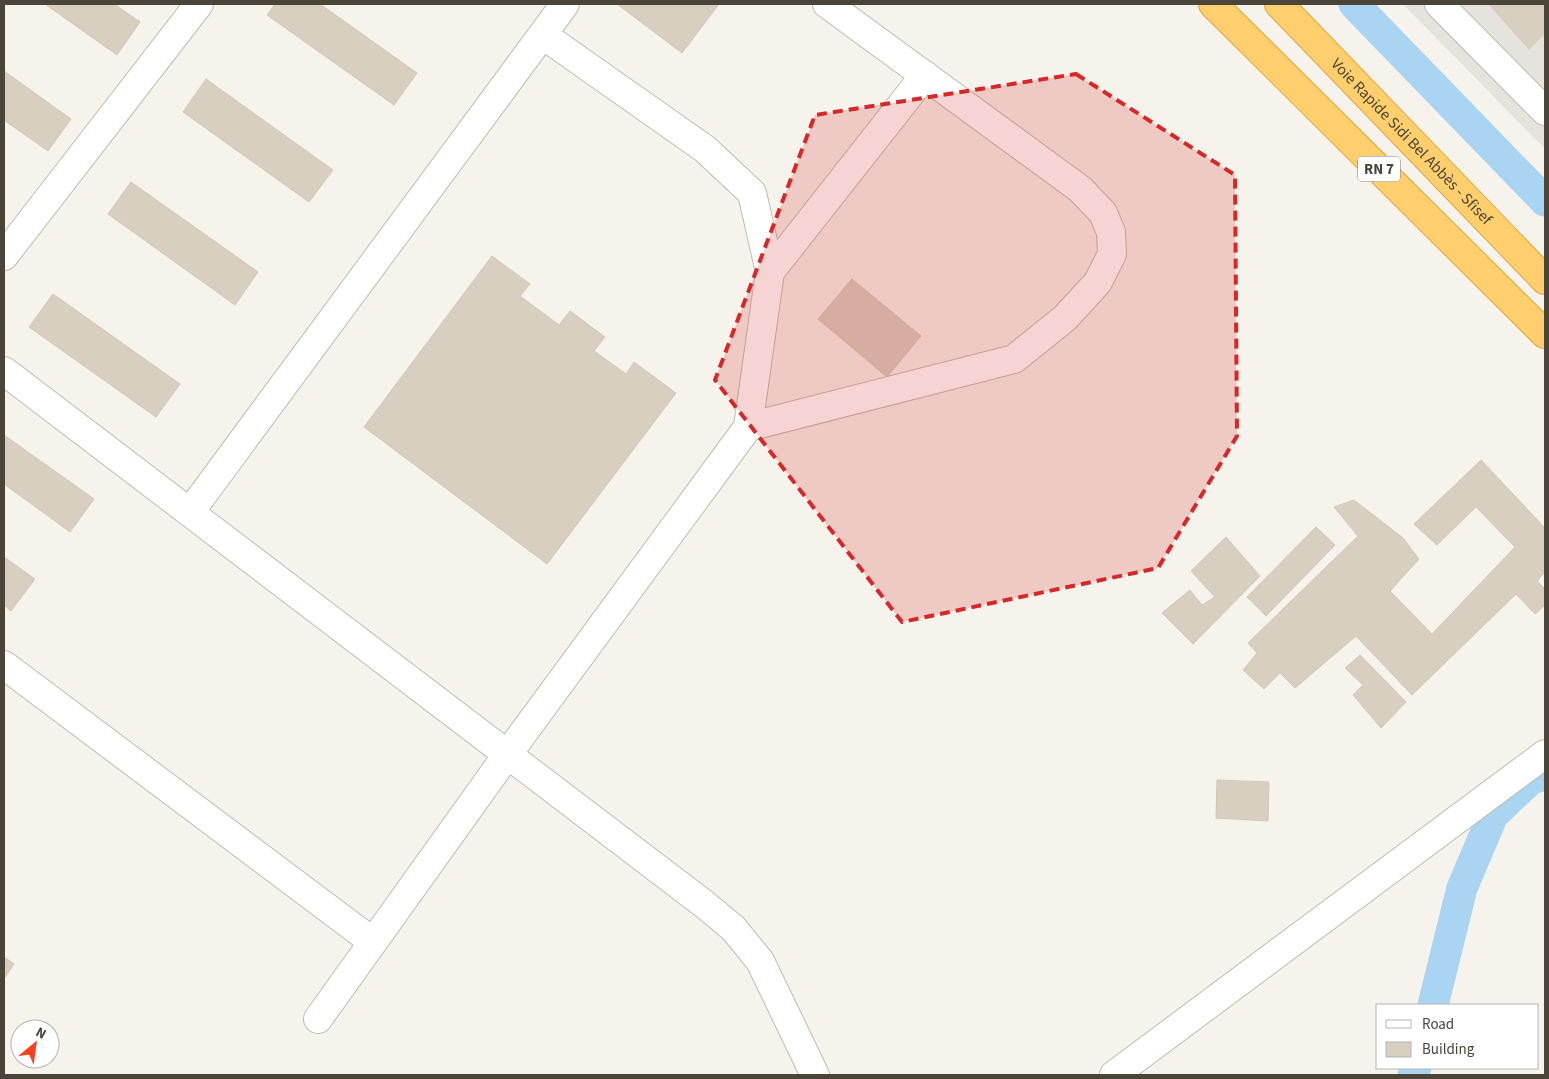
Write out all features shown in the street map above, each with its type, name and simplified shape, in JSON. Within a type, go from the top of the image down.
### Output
[{"type":"highway","name":"RN 7","points":[[1213,4],[1545,334]]},
{"type":"highway","name":"Voie Rapide Sidi Bel Abbès - Sfisef","points":[[1279,4],[1545,280]]},
{"type":"lane","points":[[4,256],[199,4]]},
{"type":"lane","points":[[190,512],[565,4]]},
{"type":"lane","points":[[748,427],[1014,359],[1065,318],[1098,282],[1112,254],[1111,232],[1103,212],[1080,189],[827,4]]},
{"type":"lane","points":[[1439,4],[1545,111]]},
{"type":"lane","points":[[318,1019],[507,755],[748,427],[770,272],[752,193],[705,149],[543,35]]},
{"type":"lane","points":[[770,272],[925,75]]},
{"type":"lane","points":[[4,370],[733,928],[760,961],[815,1075]]},
{"type":"lane","points":[[4,665],[373,942]]},
{"type":"lane","points":[[1114,1075],[1545,754]]},
{"type":"highlighted area","points":[[1076,74],[1235,175],[1237,436],[1158,568],[902,622],[715,380],[815,115]]},
{"type":"shaded area","points":[[1403,4],[1545,4],[1545,148],[1536,140]]},
{"type":"building","points":[[45,4],[114,4],[140,22],[117,55]]},
{"type":"building","points":[[275,4],[320,4],[417,73],[394,105],[267,15]]},
{"type":"building","points":[[617,4],[719,4],[682,53]]},
{"type":"building","points":[[1489,4],[1545,4],[1545,33],[1529,49]]},
{"type":"building","points":[[4,71],[71,119],[48,151],[4,120]]},
{"type":"building","points":[[206,79],[333,170],[309,202],[183,112]]},
{"type":"building","points":[[131,182],[258,272],[235,305],[108,214]]},
{"type":"building","points":[[492,256],[530,284],[520,296],[559,325],[570,311],[605,337],[594,351],[626,374],[634,362],[676,393],[547,564],[364,427]]},
{"type":"building","points":[[852,279],[921,336],[887,377],[818,319]]},
{"type":"building","points":[[53,294],[180,384],[156,417],[29,327]]},
{"type":"building","points":[[4,435],[94,499],[70,532],[4,484]]},
{"type":"building","points":[[1481,460],[1545,528],[1545,572],[1537,581],[1545,589],[1545,605],[1535,614],[1516,594],[1412,695],[1356,636],[1295,688],[1280,673],[1264,689],[1243,670],[1257,653],[1248,643],[1358,536],[1334,507],[1354,500],[1403,538],[1419,559],[1390,591],[1432,634],[1515,547],[1476,507],[1437,545],[1414,524]]},
{"type":"building","points":[[1316,527],[1335,545],[1266,616],[1247,597]]},
{"type":"building","points":[[1226,537],[1260,576],[1193,644],[1162,613],[1190,590],[1202,605],[1215,597],[1191,571]]},
{"type":"building","points":[[4,557],[35,579],[11,611],[4,605]]},
{"type":"building","points":[[1360,655],[1406,702],[1381,728],[1353,695],[1363,685],[1345,668]]},
{"type":"building","points":[[1217,780],[1269,782],[1268,821],[1216,818]]},
{"type":"building","points":[[4,957],[14,964],[4,979]]},
{"type":"waterway","points":[[1354,4],[1545,201]]},
{"type":"waterway","points":[[1433,1004],[1462,888],[1493,815],[1531,779],[1545,775]]},
{"type":"waterway","points":[[1413,1075],[1416,1069]]}]
